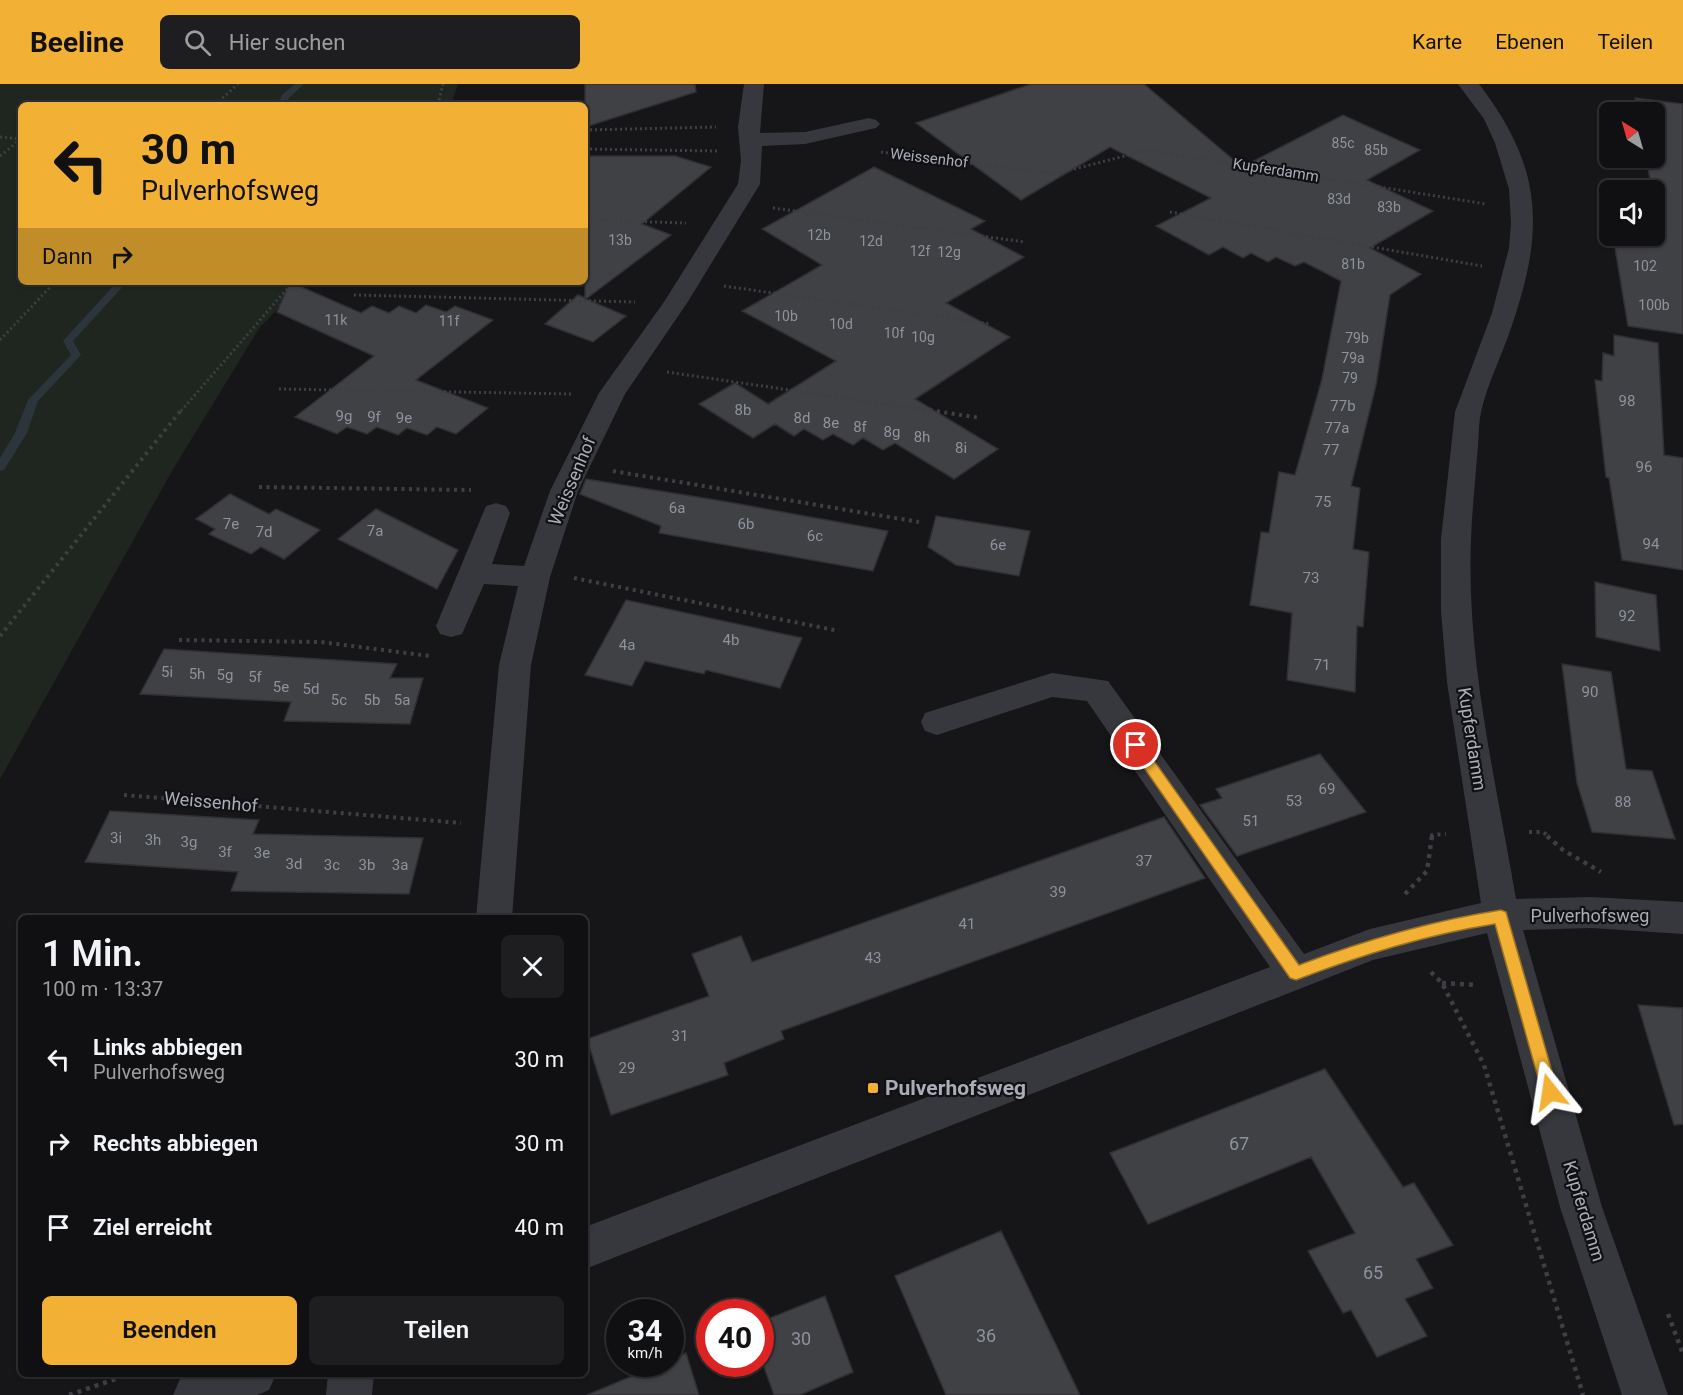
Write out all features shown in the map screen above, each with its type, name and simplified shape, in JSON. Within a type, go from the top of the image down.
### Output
[{"type":"street","name":"Weissenhof","points":[[494,915],[515,665],[535,577],[564,491],[612,393],[675,303],[749,184],[752,140],[749,128],[754,84]]},
{"type":"street","name":"Kupferdamm","points":[[1468,84],[1494,118],[1506,143],[1520,189],[1523,223],[1521,248],[1504,313],[1468,412],[1456,539],[1456,611],[1463,682],[1501,916],[1581,1208],[1646,1395]]},
{"type":"street","points":[[752,140],[805,138],[869,124]]},
{"type":"street","points":[[451,626],[496,513]]},
{"type":"street","points":[[474,573],[535,577]]},
{"type":"street","points":[[937,722],[1052,685],[1097,690],[1296,973]]},
{"type":"street","name":"Pulverhofsweg","points":[[588,1247],[1370,945],[1442,926],[1501,916],[1616,913],[1683,918]]},
{"type":"street","points":[[196,1395],[245,1377]]},
{"type":"street","points":[[349,1395],[351,1377]]},
{"type":"path","points":[[218,102],[238,84]]},
{"type":"path","points":[[439,102],[443,84]]},
{"type":"path","points":[[588,130],[717,127]]},
{"type":"path","points":[[0,136],[18,139]]},
{"type":"path","points":[[0,156],[18,141]]},
{"type":"path","points":[[588,149],[723,151]]},
{"type":"path","name":"Kupferdamm","points":[[1055,174],[1148,150],[1490,205]]},
{"type":"path","name":"Weissenhof","points":[[879,152],[1055,174]]},
{"type":"path","points":[[772,207],[1025,242]]},
{"type":"path","points":[[1170,212],[1491,268]]},
{"type":"path","points":[[588,220],[697,223]]},
{"type":"path","points":[[0,340],[52,285]]},
{"type":"path","points":[[0,636],[198,390],[291,285]]},
{"type":"path","points":[[723,286],[991,324]]},
{"type":"path","points":[[354,295],[640,302]]},
{"type":"path","points":[[666,372],[981,418]]},
{"type":"path","points":[[279,389],[580,394]]},
{"type":"path","name":"Weissenhof","points":[[606,470],[920,522]]},
{"type":"path","points":[[259,488],[475,490]]},
{"type":"path","points":[[570,578],[840,631]]},
{"type":"path","points":[[180,640],[321,642],[437,657]]},
{"type":"path","name":"Weissenhof","points":[[124,795],[465,823]]},
{"type":"path","points":[[1397,900],[1412,890],[1427,871],[1432,835],[1543,832],[1587,866],[1612,875]]},
{"type":"path","points":[[1442,983],[1484,1065],[1583,1395]]},
{"type":"path","points":[[69,1395],[121,1377]]},
{"type":"shaded area","points":[[0,84],[458,84],[452,102],[18,102],[18,285],[301,285],[260,327],[172,471],[0,779]]},
{"type":"building","points":[[585,84],[695,84],[696,92],[588,126],[588,102],[585,102]]},
{"type":"building","points":[[1031,84],[1144,84],[1242,167],[1343,115],[1420,150],[1367,180],[1433,211],[1370,248],[1421,274],[1390,295],[1376,385],[1351,486],[1360,488],[1353,549],[1369,552],[1363,627],[1357,626],[1355,692],[1287,680],[1292,613],[1250,605],[1261,532],[1269,533],[1279,472],[1295,475],[1322,379],[1341,281],[1304,262],[1295,266],[1276,257],[1268,262],[1251,253],[1243,258],[1223,247],[1209,255],[1156,226],[1211,198],[1110,147],[1021,200],[916,123]]},
{"type":"building","points":[[1635,98],[1683,104],[1683,334],[1628,326],[1615,246],[1665,246],[1665,180],[1650,180],[1648,168],[1665,168],[1665,102],[1636,102]]},
{"type":"building","points":[[588,156],[675,156],[711,167],[642,224],[671,235],[586,299],[626,316],[593,342],[545,324],[578,295],[585,298],[585,285],[588,285]]},
{"type":"building","points":[[874,167],[985,221],[971,229],[1024,257],[946,303],[1010,337],[915,399],[998,449],[954,479],[895,443],[883,450],[863,438],[853,445],[833,434],[823,440],[804,429],[794,436],[775,424],[753,438],[699,404],[735,383],[768,404],[836,361],[742,311],[822,265],[762,229]]},
{"type":"building","points":[[289,285],[297,285],[361,313],[372,306],[389,313],[399,306],[416,313],[426,305],[446,312],[455,306],[493,320],[416,380],[488,408],[456,434],[437,427],[427,435],[407,428],[398,435],[377,427],[367,434],[347,427],[337,434],[295,417],[374,356],[277,312]]},
{"type":"building","points":[[1614,335],[1658,343],[1664,455],[1683,458],[1683,570],[1622,560],[1609,478],[1606,477],[1595,380],[1602,381],[1603,353],[1614,356]]},
{"type":"building","points":[[586,479],[888,531],[873,571],[659,533],[661,526],[580,494]]},
{"type":"building","points":[[230,494],[269,514],[276,509],[320,530],[284,559],[261,547],[251,554],[209,534],[215,529],[196,519]]},
{"type":"building","points":[[376,509],[458,550],[437,589],[338,539]]},
{"type":"building","points":[[936,516],[1030,531],[1019,576],[956,565],[928,547]]},
{"type":"building","points":[[1595,582],[1656,595],[1660,651],[1596,637]]},
{"type":"building","points":[[626,600],[802,638],[780,688],[706,670],[704,674],[645,661],[632,686],[585,675]]},
{"type":"building","points":[[164,649],[397,664],[390,678],[423,678],[410,724],[284,721],[291,702],[140,694]]},
{"type":"building","points":[[1562,664],[1611,672],[1626,769],[1652,771],[1675,839],[1592,832],[1577,783]]},
{"type":"building","points":[[1320,754],[1366,812],[1237,856],[1200,805],[1222,798],[1216,789]]},
{"type":"building","points":[[110,811],[259,820],[253,834],[423,838],[409,894],[231,891],[238,872],[85,862]]},
{"type":"building","points":[[1164,817],[1205,878],[781,1031],[784,1039],[724,1063],[728,1075],[611,1115],[588,1039],[709,996],[692,954],[741,936],[752,962]]},
{"type":"building","points":[[1638,1005],[1683,1008],[1683,1124],[1674,1125]]},
{"type":"building","points":[[1325,1069],[1403,1187],[1414,1183],[1453,1245],[1416,1259],[1433,1288],[1405,1299],[1427,1336],[1377,1357],[1351,1310],[1343,1313],[1308,1251],[1355,1233],[1311,1157],[1148,1224],[1110,1153]]},
{"type":"building","points":[[1001,1231],[1080,1395],[946,1395],[895,1276]]},
{"type":"building","points":[[825,1296],[853,1372],[800,1395],[774,1395],[768,1377],[774,1377],[774,1316]]},
{"type":"building","points":[[686,1353],[699,1395],[587,1395],[630,1377],[684,1377],[684,1354]]},
{"type":"waterway","points":[[282,102],[300,84]]},
{"type":"waterway","points":[[0,467],[21,433],[33,400],[76,355],[68,341],[119,285]]},
{"type":"place","name":"Pulverhofsweg","points":[[873,1088]]},
{"type":"route","points":[[1136,745],[1296,973],[1370,945],[1442,926],[1501,916],[1519,988],[1550,1092]]}]
